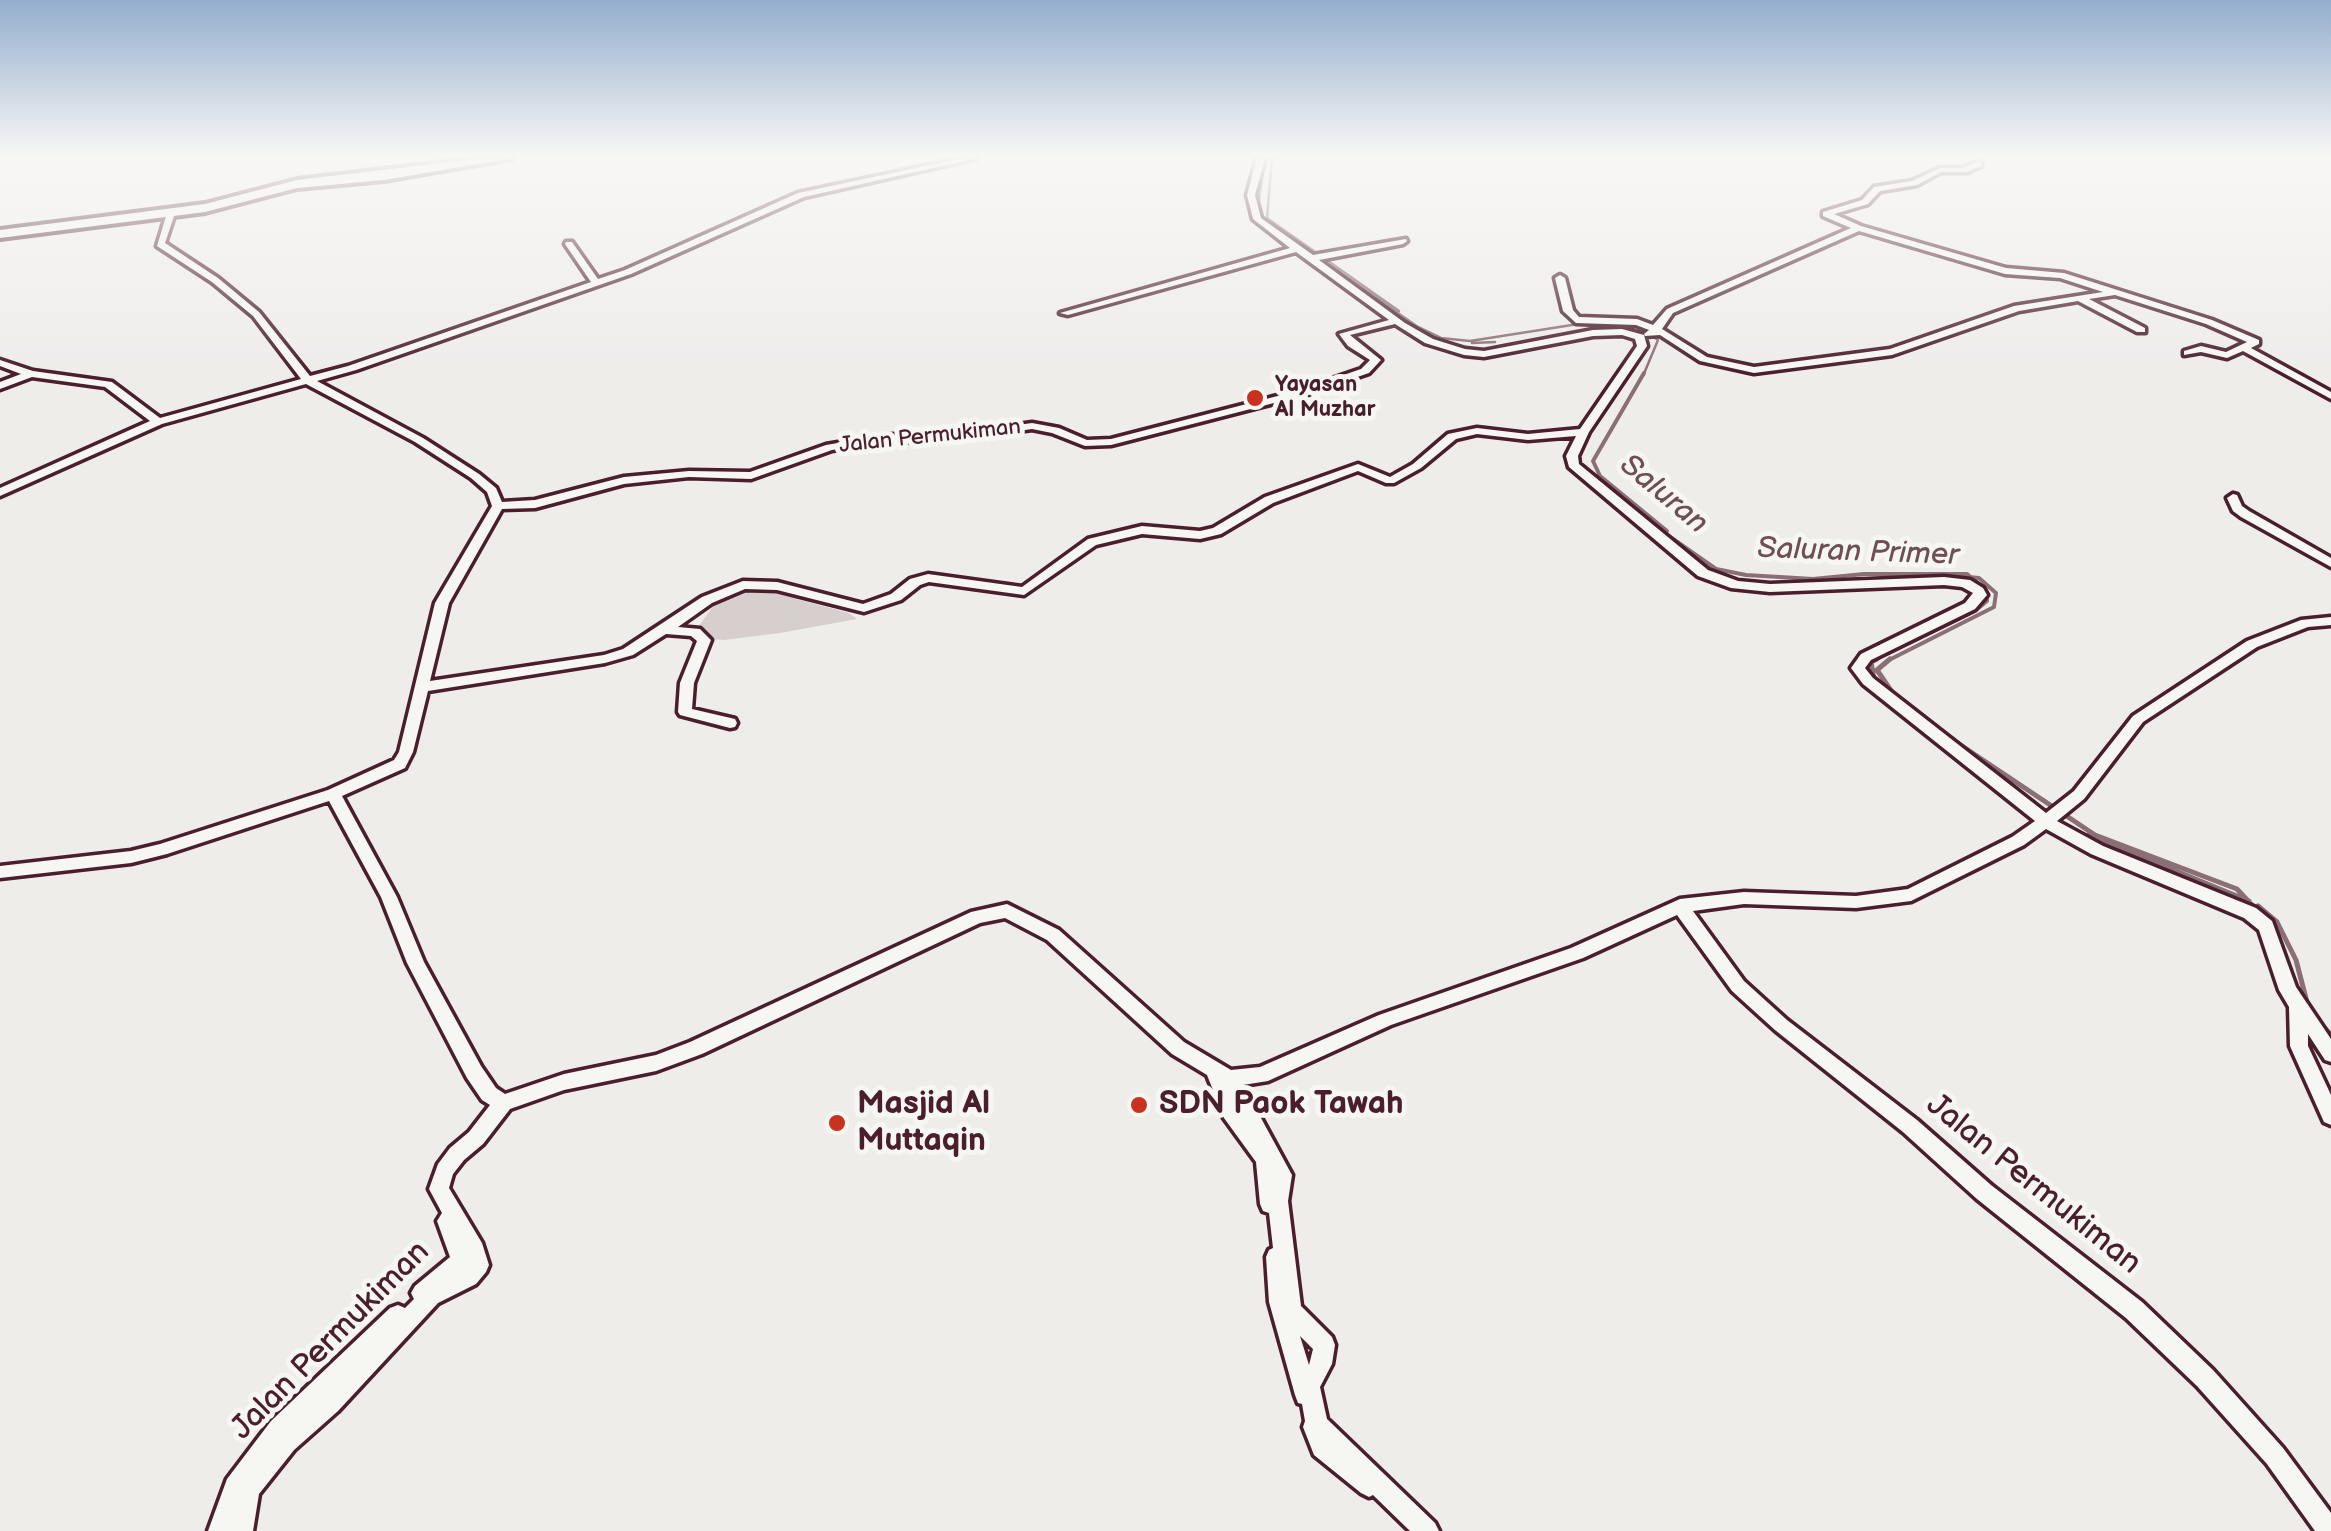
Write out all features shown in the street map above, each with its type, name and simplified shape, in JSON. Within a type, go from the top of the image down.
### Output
[{"type":"street","points":[[0,234],[37,229]]},
{"type":"street","points":[[0,872],[132,857],[334,794],[400,764],[423,688],[442,603],[498,506],[492,491],[475,476],[419,440],[307,380],[256,314],[215,280],[160,244],[165,229]]},
{"type":"street","points":[[0,492],[158,422],[307,380],[596,283],[668,258],[722,229]]},
{"type":"street","points":[[1273,229],[1298,248],[1319,256],[1396,321],[1428,341],[1464,352],[1484,354],[1593,332],[1648,334]]},
{"type":"street","points":[[1855,229],[1670,310],[1648,334],[1584,432],[1572,456],[1573,465],[1703,573],[1736,586],[1944,581],[1965,583],[1978,590],[1980,595],[1970,606],[1866,657],[1858,668],[1868,681],[2047,820],[2097,850],[2250,913],[2266,926],[2288,990],[2331,1054]]},
{"type":"street","points":[[1863,229],[1992,268],[2061,275],[2209,322],[2255,342],[2227,355],[2201,349],[2188,353]]},
{"type":"street","points":[[1319,256],[1404,240]]},
{"type":"street","points":[[569,244],[596,283]]},
{"type":"street","points":[[1064,313],[1298,248]]},
{"type":"street","points":[[1560,278],[1568,311],[1576,320],[1627,320],[1648,334],[1704,359],[1754,370],[1892,352],[2017,308],[2112,293]]},
{"type":"street","points":[[2079,298],[2141,330]]},
{"type":"street","name":"Jalan Permukiman","points":[[498,506],[535,504],[640,480],[689,474],[751,476],[830,447],[886,438],[941,439],[1032,426],[1055,430],[1085,444],[1111,442],[1301,393],[1365,371],[1377,362],[1344,334],[1396,321]]},
{"type":"street","points":[[2244,348],[2331,396]]},
{"type":"street","points":[[0,363],[30,374],[108,384],[158,422]]},
{"type":"street","points":[[0,386],[30,374]]},
{"type":"street","points":[[423,688],[619,656],[707,600],[743,585],[776,586],[864,608],[896,597],[914,582],[928,578],[1024,591],[1042,582],[1078,549],[1092,542],[1142,530],[1200,535],[1217,532],[1269,500],[1358,468],[1390,480],[1417,466],[1452,436],[1478,431],[1528,437],[1584,432]]},
{"type":"street","points":[[2233,498],[2245,514],[2331,563]]},
{"type":"street","points":[[1223,1076],[1262,1075],[1385,1020],[1577,953],[1680,906],[1744,898],[1856,902],[1911,895],[2018,842],[2080,794],[2138,719],[2252,644],[2306,624],[2331,621]]},
{"type":"street","points":[[664,630],[698,633],[704,640],[688,683],[685,712],[730,723]]},
{"type":"street","points":[[334,794],[390,897],[424,978],[474,1072],[489,1094],[500,1101]]},
{"type":"street","name":"Jalan Permukiman","points":[[1680,906],[1738,986],[1781,1026],[2134,1310],[2191,1364],[2274,1456],[2330,1531]]},
{"type":"street","points":[[241,1531],[248,1489],[286,1442],[330,1403],[431,1296],[469,1278],[479,1265],[475,1250],[439,1189],[456,1154],[476,1138],[500,1101],[656,1062],[696,1048],[977,917],[1007,911],[1053,935],[1178,1048],[1223,1076],[1282,1175],[1278,1201],[1291,1311],[1324,1346],[1321,1364],[1309,1386],[1317,1426],[1424,1531]]},
{"type":"street","points":[[2298,1007],[2299,1046],[2331,1116]]},
{"type":"street","name":"Jalan Permukiman","points":[[220,1531],[235,1487],[279,1429],[459,1263],[453,1230],[432,1191],[434,1176],[446,1157],[500,1101]]},
{"type":"shaded area","points":[[756,588],[849,613],[857,619],[724,640],[698,638],[696,630],[719,598]]},
{"type":"waterway","name":"Saluran","points":[[1278,229],[1418,327],[1441,338],[1470,341],[1591,322]]},
{"type":"waterway","name":"Saluran","points":[[1283,229],[1399,311]]},
{"type":"waterway","name":"Saluran Primer","points":[[1622,324],[1643,334],[1649,347],[1627,376]]},
{"type":"waterway","name":"Saluran","points":[[1639,328],[1658,340],[1643,376]]},
{"type":"waterway","name":"Saluran","points":[[1472,343],[1495,342]]},
{"type":"waterway","name":"Saluran Primer","points":[[1624,380],[1629,373]]},
{"type":"waterway","name":"Saluran","points":[[1644,373],[1593,461],[1600,476],[1667,531]]},
{"type":"waterway","name":"Saluran","points":[[1653,525],[1716,569],[1746,575],[1813,579],[1864,574],[1967,574],[1971,577]]},
{"type":"waterway","name":"Saluran Primer","points":[[1872,661],[1975,611],[1987,601],[1986,590],[1971,577]]},
{"type":"waterway","name":"Saluran","points":[[1889,660],[1994,607],[1996,593],[1979,578],[1971,577]]},
{"type":"waterway","name":"Saluran Primer","points":[[1875,685],[1871,662],[1877,659]]},
{"type":"waterway","name":"Saluran","points":[[1889,660],[1877,670],[1896,698]]},
{"type":"waterway","name":"Saluran","points":[[1953,740],[2095,835],[2237,889],[2248,900]]},
{"type":"waterway","name":"Saluran","points":[[2088,835],[2248,900]]},
{"type":"waterway","name":"Saluran","points":[[2248,900],[2261,915]]},
{"type":"waterway","name":"Saluran","points":[[2258,906],[2277,922],[2296,960],[2309,1010]]},
{"type":"waterway","name":"Saluran","points":[[2317,1020],[2331,1035]]},
{"type":"place","name":"Yayasan Al Muzhar","points":[[1255,398]]},
{"type":"place","name":"SDN Paok Tawah","points":[[1139,1105]]},
{"type":"place","name":"Masjid Al Muttaqin","points":[[837,1123]]}]
